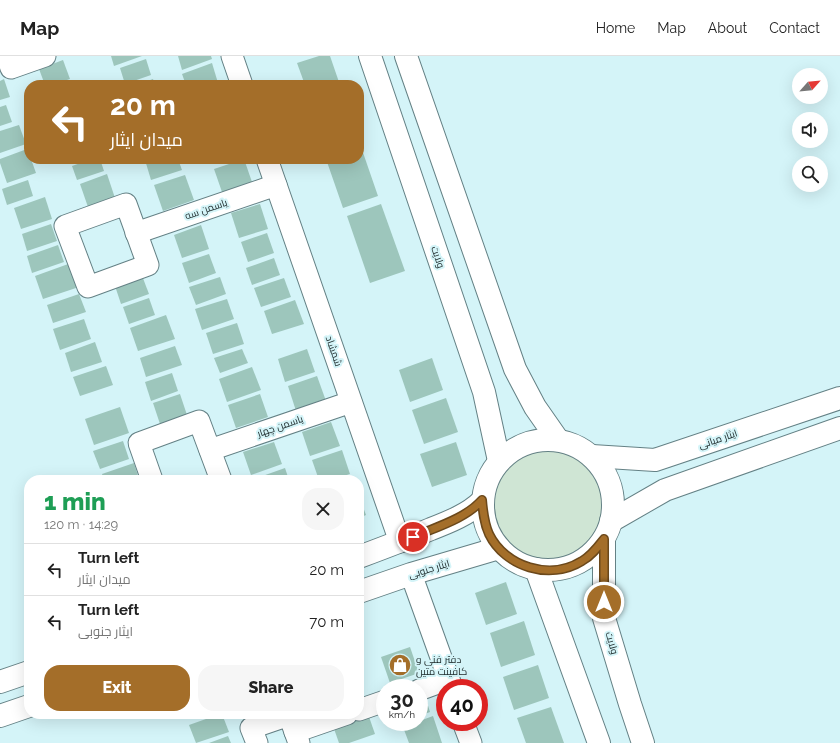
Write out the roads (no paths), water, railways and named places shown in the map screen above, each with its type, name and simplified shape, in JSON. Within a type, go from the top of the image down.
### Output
[{"type":"main road","name":"ولایت","points":[[370,56],[484,392],[499,461]]},
{"type":"main road","points":[[406,56],[515,369],[535,407],[558,440]]},
{"type":"main road","name":"ایثار میانی","points":[[592,456],[655,460],[840,398]]},
{"type":"main road","points":[[607,530],[666,490],[840,428]]},
{"type":"main road","points":[[542,439],[558,440],[576,446],[592,456],[603,470],[611,486],[614,503],[607,530],[594,552],[582,561],[567,568],[552,570],[526,567],[516,562],[499,548],[489,534],[483,518],[482,500],[485,486],[490,473],[499,461],[511,450],[526,443],[542,439]]},
{"type":"main road","points":[[364,554],[400,542],[454,520],[478,505],[482,500]]},
{"type":"main road","name":"ولایت","points":[[607,530],[604,618],[643,743]]},
{"type":"main road","name":"ایثار جنوبی","points":[[364,590],[411,574],[499,548]]},
{"type":"main road","points":[[536,569],[599,743]]},
{"type":"main road","points":[[0,682],[24,674]]},
{"type":"main road","points":[[0,716],[24,708]]},
{"type":"street","points":[[7,56],[12,68],[45,56]]},
{"type":"street","points":[[232,56],[240,80]]},
{"type":"street","name":"شمشاد","points":[[269,164],[400,542]]},
{"type":"street","name":"یاسمن سه","points":[[136,233],[276,185]]},
{"type":"street","name":"یاسمن چهار","points":[[210,450],[351,402]]},
{"type":"street","points":[[150,475],[139,443],[199,421],[219,475]]},
{"type":"street","points":[[411,574],[448,679]]},
{"type":"street","points":[[364,708],[376,704]]},
{"type":"street","points":[[257,743],[251,728],[275,719]]},
{"type":"street","points":[[291,719],[297,737],[336,719]]},
{"type":"street","points":[[466,731],[471,743]]},
{"type":"place","name":"دفتر فنی و کافینت متین","points":[[400,665]]}]
